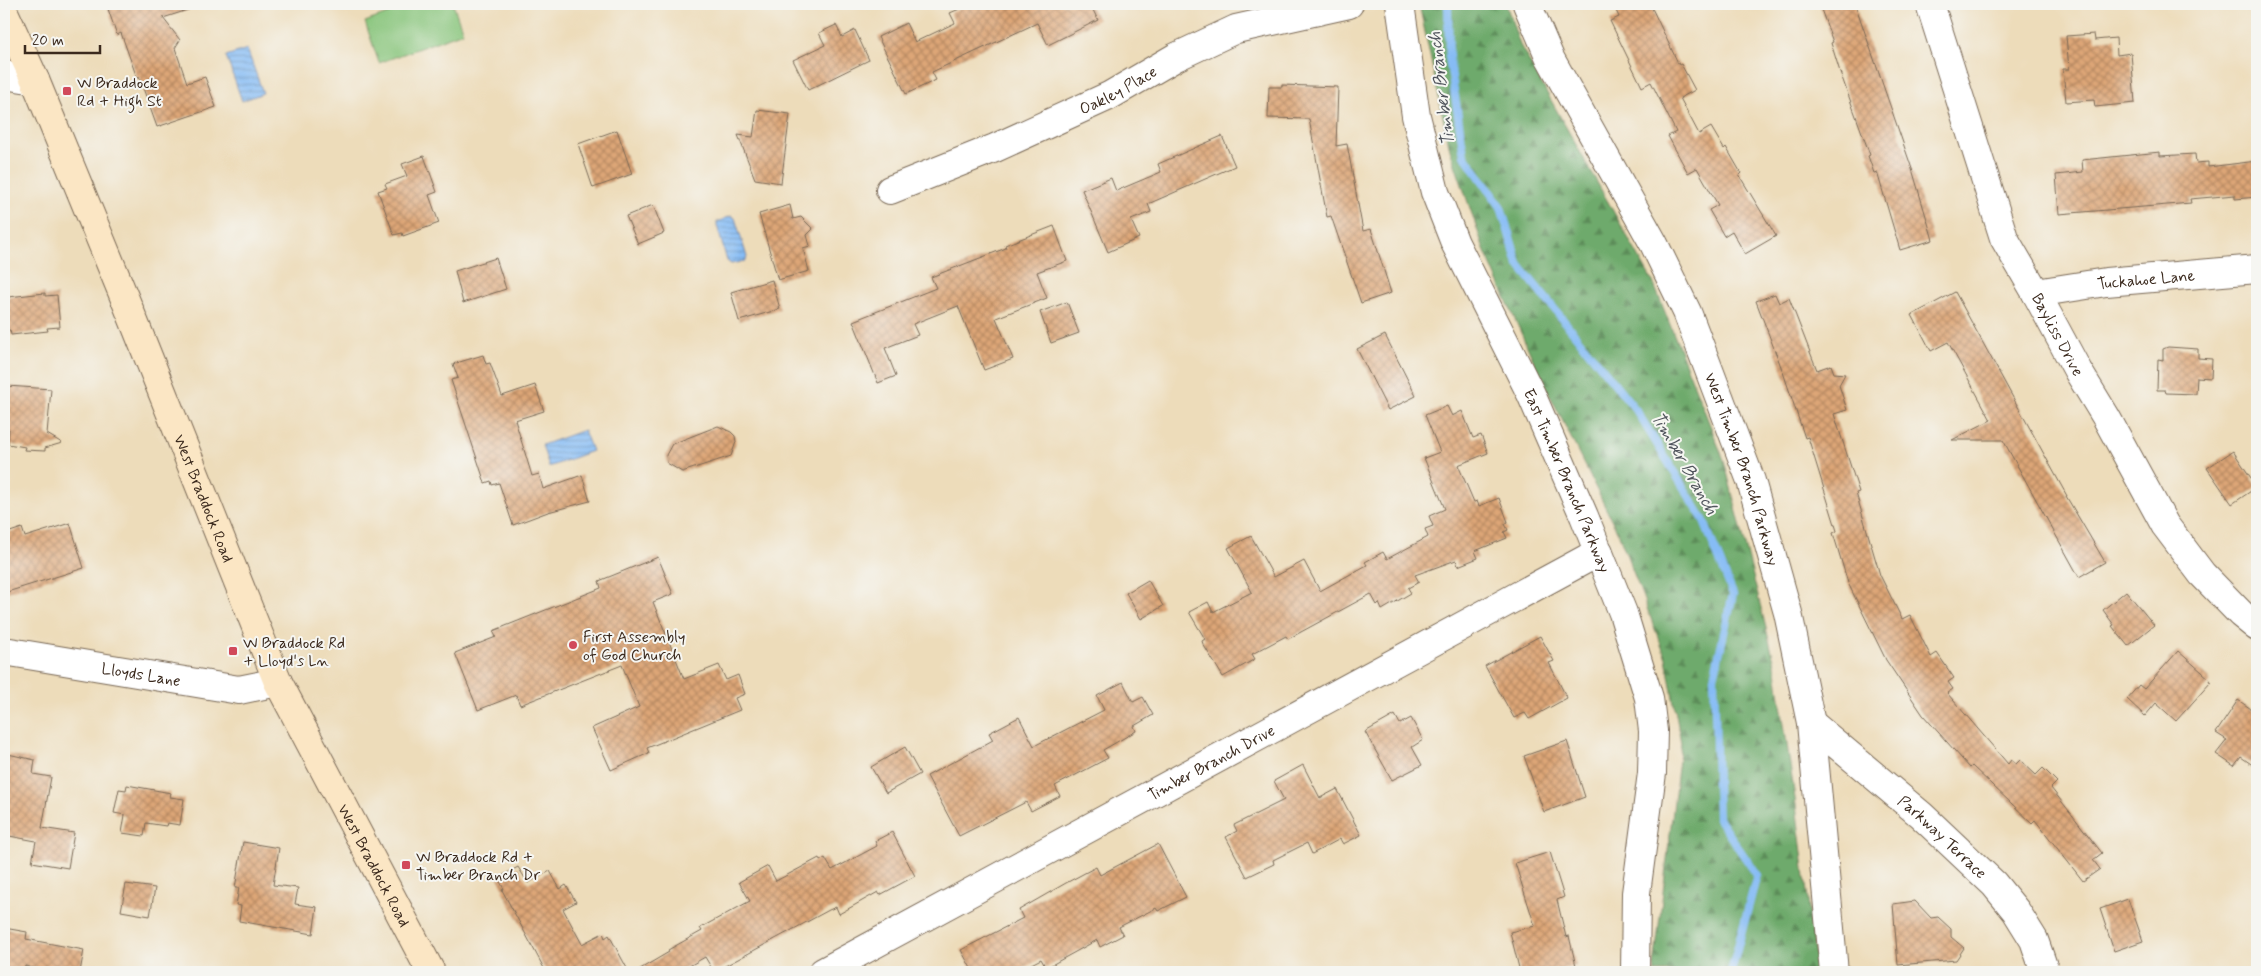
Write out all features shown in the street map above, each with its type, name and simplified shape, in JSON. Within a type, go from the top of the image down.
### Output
[{"type":"main road","name":"West Braddock Road","points":[[4,12],[35,80],[127,304],[278,682],[431,972]]},
{"type":"street","name":"Oakley Place","points":[[890,190],[995,148],[1109,96],[1176,58],[1236,29],[1349,4]]},
{"type":"street","name":"East Timber Branch Parkway","points":[[1400,4],[1416,116],[1436,192],[1455,243],[1531,394],[1599,552],[1623,613],[1652,712],[1652,773],[1636,893],[1635,972]]},
{"type":"street","name":"West Timber Branch Parkway","points":[[1527,4],[1550,58],[1654,244],[1687,312],[1751,481],[1788,613],[1812,723],[1834,972]]},
{"type":"street","name":"Bayliss Drive","points":[[1930,4],[2004,238],[2165,525],[2202,574],[2241,614],[2257,626]]},
{"type":"street","points":[[4,75],[35,80]]},
{"type":"street","name":"Tuckahoe Lane","points":[[2036,293],[2106,282],[2257,269]]},
{"type":"street","name":"Timber Branch Drive","points":[[823,972],[1599,552]]},
{"type":"street","name":"Lloyds Lane","points":[[4,651],[239,690],[278,682]]},
{"type":"street","name":"Parkway Terrace","points":[[1812,723],[1920,815],[1994,884],[2016,911],[2029,932],[2046,972]]},
{"type":"green space","points":[[415,4],[453,4],[463,32],[379,63],[365,22]]},
{"type":"green space","points":[[1419,4],[1506,4],[1520,45],[1653,282],[1724,460],[1775,664],[1796,805],[1817,972],[1655,972],[1654,966],[1681,743],[1666,658],[1619,535],[1538,371],[1485,252],[1450,150]]},
{"type":"water","points":[[247,49],[263,93],[242,101],[226,56]]},
{"type":"water","points":[[731,216],[735,218],[747,257],[745,261],[731,264],[727,261],[717,222]]},
{"type":"water","points":[[584,430],[592,451],[549,467],[542,445]]},
{"type":"building","points":[[124,4],[196,4],[197,7],[163,18],[180,40],[175,48],[187,83],[205,77],[216,107],[157,127],[121,33],[117,35],[108,9]]},
{"type":"building","points":[[971,4],[1090,4],[1098,20],[1048,45],[1037,23],[932,72],[936,80],[906,94],[878,37],[906,23],[915,42],[955,23],[950,13]]},
{"type":"building","points":[[1613,4],[1650,4],[1679,65],[1681,64],[1695,90],[1680,98],[1699,134],[1711,127],[1724,149],[1726,147],[1741,173],[1739,175],[1776,236],[1745,254],[1732,231],[1724,236],[1709,210],[1718,205],[1697,168],[1688,173],[1668,136],[1676,132],[1651,82],[1642,87],[1610,21],[1619,17]]},
{"type":"building","points":[[1819,4],[1855,4],[1912,169],[1933,240],[1900,250],[1877,172],[1874,173],[1868,156],[1870,155],[1840,72],[1831,43],[1833,42]]},
{"type":"building","points":[[836,25],[842,37],[855,30],[869,60],[808,90],[793,60],[825,45],[819,33]]},
{"type":"building","points":[[2094,34],[2095,40],[2116,38],[2117,55],[2131,53],[2135,103],[2095,107],[2094,100],[2066,102],[2063,69],[2069,69],[2066,36]]},
{"type":"building","points":[[1282,85],[1338,87],[1336,146],[1347,144],[1363,231],[1371,229],[1391,293],[1361,303],[1331,216],[1327,217],[1309,119],[1268,118],[1269,87],[1282,87]]},
{"type":"building","points":[[757,110],[790,114],[781,183],[755,179],[738,135],[753,137]]},
{"type":"building","points":[[617,130],[632,174],[593,188],[578,144]]},
{"type":"building","points":[[1222,136],[1235,166],[1148,204],[1151,212],[1131,220],[1139,238],[1108,252],[1082,190],[1111,178],[1116,191],[1161,172],[1158,164]]},
{"type":"building","points":[[2160,152],[2160,156],[2195,154],[2196,163],[2208,162],[2208,167],[2257,161],[2257,197],[2235,199],[2235,195],[2190,199],[2191,203],[2059,214],[2056,175],[2083,172],[2082,160]]},
{"type":"building","points":[[424,156],[437,192],[429,195],[439,223],[403,236],[402,233],[394,235],[378,191],[387,188],[385,184],[407,176],[402,164]]},
{"type":"building","points":[[653,205],[664,233],[638,244],[626,216]]},
{"type":"building","points":[[790,205],[793,219],[801,217],[813,229],[807,235],[810,246],[803,248],[809,271],[778,280],[759,214]]},
{"type":"building","points":[[1054,226],[1067,261],[1037,272],[1047,298],[996,318],[1013,359],[984,370],[958,306],[913,324],[918,335],[885,348],[896,376],[878,383],[853,321],[936,288],[931,277],[1006,248],[1005,245]]},
{"type":"building","points":[[496,258],[506,289],[463,303],[455,271]]},
{"type":"building","points":[[772,280],[780,309],[739,321],[731,292]]},
{"type":"building","points":[[1955,292],[2066,496],[2105,562],[2079,577],[2003,440],[1952,440],[1991,420],[1948,342],[1931,351],[1912,315]]},
{"type":"building","points":[[45,293],[45,296],[57,295],[60,327],[47,328],[48,331],[11,335],[10,330],[4,331],[4,301],[8,301],[8,297]]},
{"type":"building","points":[[1775,294],[1779,303],[1789,298],[1817,370],[1831,365],[1834,373],[1845,374],[1839,385],[1847,410],[1834,414],[1859,492],[1856,493],[1880,575],[1902,619],[1910,615],[1931,657],[1937,653],[1954,678],[1948,682],[1953,689],[1947,693],[2008,764],[2011,760],[2016,764],[2020,760],[2036,775],[2043,768],[2057,782],[2051,788],[2102,853],[2093,860],[2100,869],[2083,881],[2035,820],[2032,823],[1972,766],[1970,768],[1923,715],[1886,660],[1848,583],[1833,533],[1837,531],[1808,437],[1805,438],[1783,372],[1756,301]]},
{"type":"building","points":[[1067,302],[1079,333],[1051,343],[1040,312]]},
{"type":"building","points":[[1385,335],[1416,396],[1388,410],[1357,349]]},
{"type":"building","points":[[2168,347],[2198,349],[2198,358],[2212,359],[2211,378],[2197,377],[2196,394],[2166,393],[2165,390],[2157,390],[2158,359],[2163,360],[2163,349]]},
{"type":"building","points":[[483,355],[486,364],[490,363],[502,396],[535,385],[544,411],[515,420],[532,476],[539,474],[543,489],[582,475],[590,501],[548,512],[513,525],[499,483],[492,485],[491,481],[485,483],[451,380],[458,378],[453,364]]},
{"type":"building","points":[[7,386],[51,389],[47,434],[62,443],[45,448],[45,451],[24,450],[25,447],[8,444],[9,429],[4,428]]},
{"type":"building","points":[[1447,406],[1452,416],[1462,411],[1473,438],[1481,435],[1488,453],[1458,465],[1474,502],[1477,501],[1479,506],[1499,498],[1508,522],[1505,524],[1508,530],[1504,532],[1507,538],[1475,551],[1478,558],[1458,566],[1456,560],[1415,575],[1419,582],[1408,588],[1411,593],[1382,610],[1371,594],[1288,639],[1286,636],[1252,654],[1255,659],[1223,677],[1203,644],[1202,641],[1205,639],[1189,612],[1208,602],[1213,612],[1252,592],[1228,548],[1251,536],[1274,577],[1304,561],[1320,591],[1367,565],[1365,562],[1383,552],[1387,559],[1428,537],[1425,529],[1433,526],[1429,516],[1445,509],[1424,458],[1440,452],[1425,415]]},
{"type":"building","points":[[718,426],[735,436],[736,442],[731,456],[682,472],[667,463],[666,455],[672,444]]},
{"type":"building","points":[[2233,451],[2257,487],[2232,504],[2207,468]]},
{"type":"building","points":[[70,523],[84,568],[4,593],[4,534],[22,528],[25,537]]},
{"type":"building","name":"First Assembly of God Church","points":[[658,557],[673,594],[653,602],[684,679],[719,665],[726,680],[738,675],[745,694],[735,698],[740,710],[647,748],[649,753],[611,770],[592,728],[639,707],[622,665],[520,705],[516,695],[478,710],[455,653],[496,637],[493,631],[601,588],[599,581]]},
{"type":"building","points":[[1148,580],[1163,606],[1141,619],[1126,593]]},
{"type":"building","points":[[2126,591],[2154,625],[2128,646],[2112,626],[2114,625],[2103,610]]},
{"type":"building","points":[[1540,636],[1554,661],[1549,663],[1567,698],[1529,719],[1525,713],[1514,718],[1485,666]]},
{"type":"building","points":[[2178,651],[2210,679],[2209,681],[2211,682],[2176,721],[2156,703],[2145,716],[2127,699],[2139,685],[2144,689]]},
{"type":"building","points":[[1123,682],[1133,702],[1143,697],[1153,715],[1134,726],[1136,731],[1103,750],[1108,758],[1055,786],[1060,796],[1031,811],[1026,802],[959,836],[927,776],[993,740],[989,733],[1019,717],[1034,746],[1104,710],[1097,696]]},
{"type":"building","points":[[2238,700],[2257,713],[2257,768],[2241,757],[2234,766],[2216,754],[2227,740],[2216,733]]},
{"type":"building","points":[[1395,715],[1400,724],[1411,718],[1423,740],[1412,747],[1422,765],[1392,780],[1365,732]]},
{"type":"building","points":[[1567,741],[1585,797],[1544,812],[1524,756]]},
{"type":"building","points":[[905,747],[920,774],[886,793],[871,767]]},
{"type":"building","points":[[8,754],[35,760],[33,774],[51,777],[42,828],[74,833],[68,868],[32,862],[36,841],[4,835],[4,756],[8,757]]},
{"type":"building","points":[[1303,765],[1320,798],[1337,789],[1361,835],[1343,844],[1340,839],[1312,854],[1307,843],[1273,860],[1274,864],[1247,877],[1226,837],[1237,831],[1234,825],[1284,800],[1274,781]]},
{"type":"building","points":[[127,785],[171,793],[170,797],[184,799],[180,825],[167,823],[166,826],[146,823],[144,836],[122,833],[125,815],[114,813],[119,789],[126,790]]},
{"type":"building","points":[[892,832],[915,876],[880,895],[878,892],[839,914],[836,907],[829,910],[714,972],[705,957],[679,972],[635,972],[669,952],[668,950],[702,931],[700,928],[750,901],[739,882],[768,866],[776,881],[819,858],[820,861],[825,858],[832,870],[877,846],[875,841]]},
{"type":"building","points":[[243,842],[279,848],[273,885],[298,888],[295,904],[317,907],[313,934],[239,921],[241,906],[236,905],[239,888],[235,888]]},
{"type":"building","points":[[1158,844],[1186,897],[1158,911],[1156,908],[1119,927],[1123,935],[1100,947],[1097,940],[1046,968],[1041,959],[1016,972],[973,972],[961,950],[1023,918],[1019,910],[1066,883],[1096,867],[1100,875]]},
{"type":"building","points":[[1550,852],[1564,897],[1557,900],[1566,937],[1569,936],[1576,966],[1551,972],[1520,972],[1510,932],[1535,926],[1515,863]]},
{"type":"building","points":[[518,867],[528,883],[550,871],[560,889],[566,885],[576,902],[563,909],[582,944],[603,933],[605,938],[609,935],[629,972],[546,972],[502,890],[504,889],[498,878]]},
{"type":"building","points":[[126,884],[155,888],[150,916],[121,911]]},
{"type":"building","points":[[2128,899],[2143,941],[2114,951],[2100,909]]},
{"type":"building","points":[[1915,901],[1931,918],[1938,917],[1951,929],[1951,937],[1964,948],[1956,960],[1898,965],[1893,904]]},
{"type":"building","points":[[4,928],[27,932],[26,939],[84,950],[80,972],[49,972],[25,966],[24,972],[4,972]]},
{"type":"waterway","name":"Timber Branch","points":[[1448,4],[1449,57],[1464,155],[1501,207],[1518,264],[1636,410],[1703,519],[1733,594],[1714,677],[1718,818],[1757,875],[1731,972]]},
{"type":"place","name":"W Braddock Rd + High St","points":[[67,91]]},
{"type":"place","name":"First Assembly of God Church","points":[[573,645]]},
{"type":"place","name":"W Braddock Rd + Lloyd's Ln","points":[[233,651]]},
{"type":"place","name":"W Braddock Rd + Timber Branch Dr","points":[[406,865]]}]
